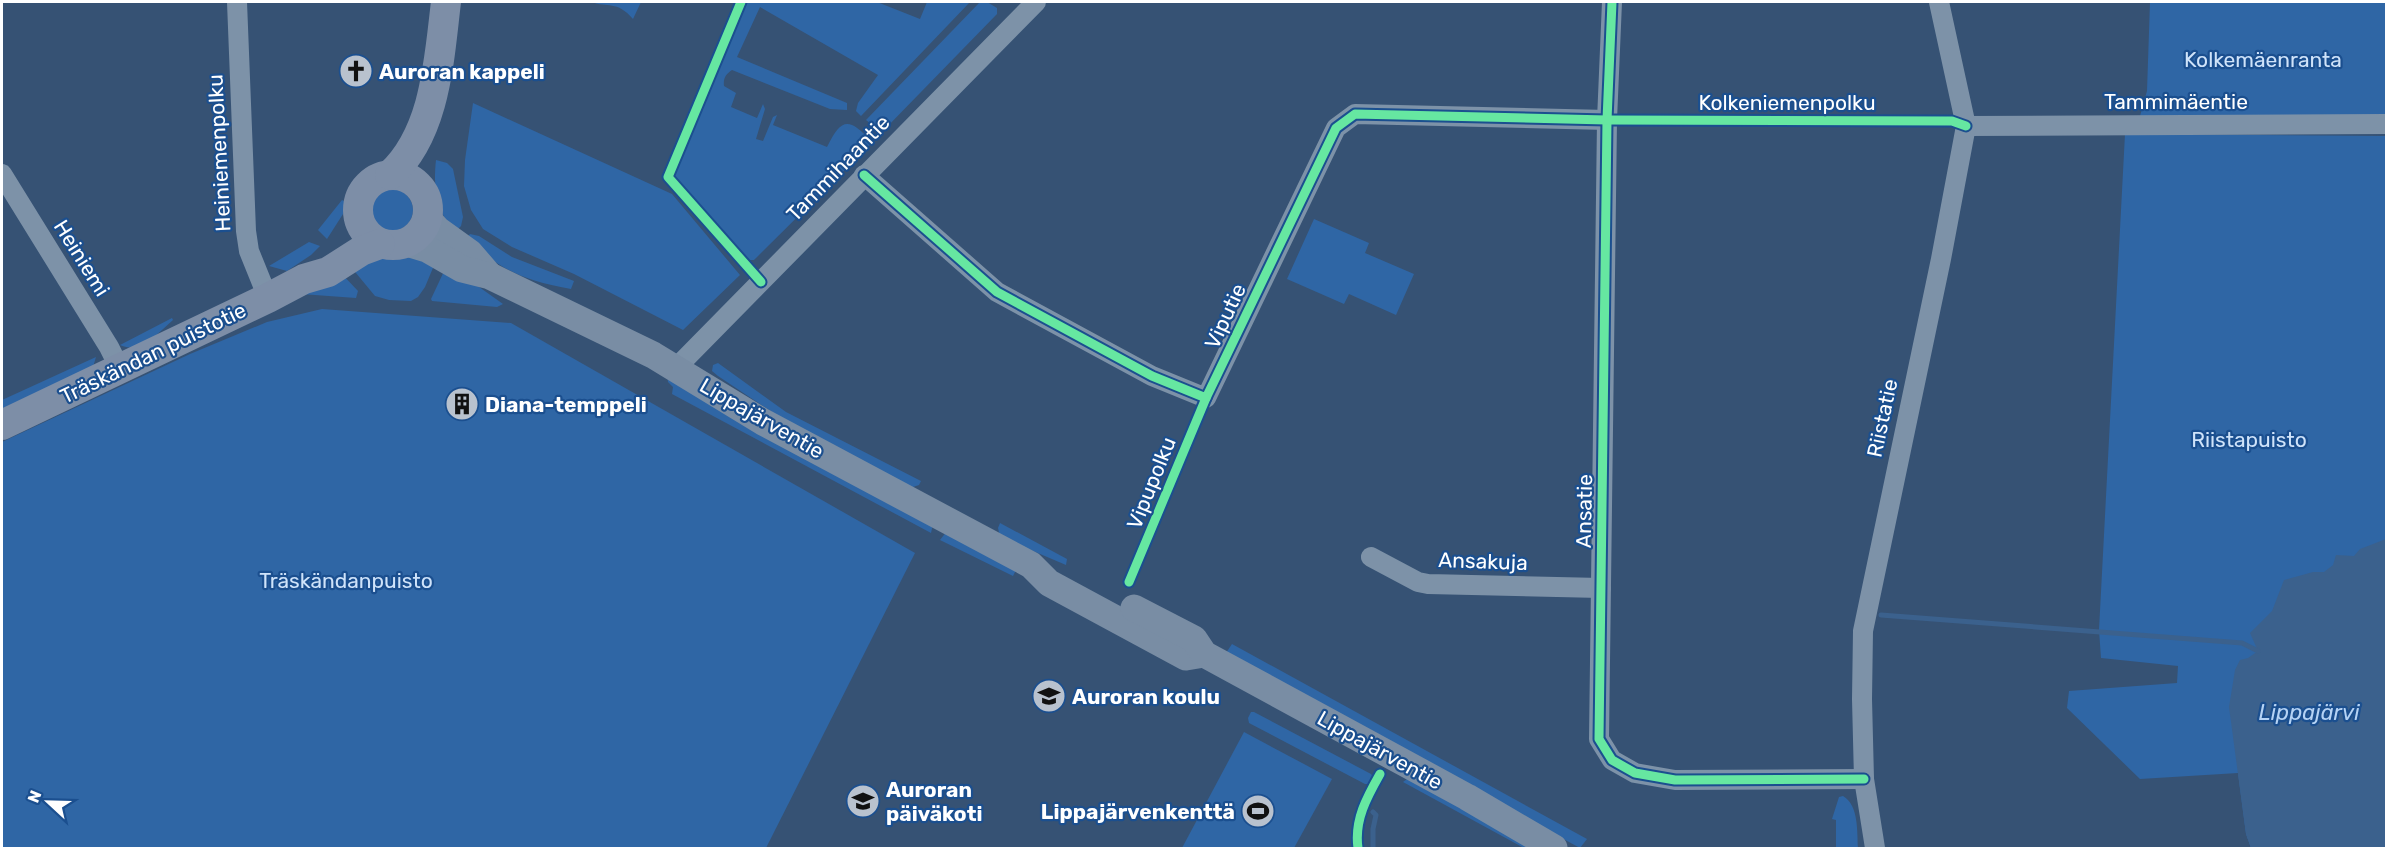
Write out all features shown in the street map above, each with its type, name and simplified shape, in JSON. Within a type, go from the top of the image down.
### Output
[{"type":"main road","points":[[425,205],[415,182],[406,177],[390,175],[378,177],[365,188],[359,199],[357,212],[362,228],[370,238],[394,243],[422,232],[433,135],[430,106],[446,2]]},
{"type":"main road","points":[[390,175],[402,164],[408,154],[430,106]]},
{"type":"main road","name":"Lippajärventie","points":[[425,205],[438,230],[470,253],[490,276]]},
{"type":"main road","name":"Träskändan puistotie","points":[[304,279],[319,258],[348,233],[357,212]]},
{"type":"main road","name":"Träskändan puistotie","points":[[2,425],[304,279],[328,272],[361,251],[394,243]]},
{"type":"main road","name":"Lippajärventie","points":[[394,243],[427,249],[462,269],[490,276],[653,355],[763,422],[1031,565],[1056,568],[1194,639],[1204,654],[1467,797],[1554,849]]},
{"type":"street","name":"Heiniemenpolku","points":[[237,2],[246,231],[249,250],[268,298]]},
{"type":"street","name":"Tammihaantie","points":[[676,368],[1036,2]]},
{"type":"street","name":"Ansatie","points":[[1612,2],[1607,120],[1599,740],[1612,760],[1635,773],[1675,780],[1864,779]]},
{"type":"street","name":"Riistatie","points":[[1875,849],[1864,779],[1863,631],[1941,259],[1966,126],[1939,2]]},
{"type":"street","name":"Viputie","points":[[864,175],[997,292],[1152,376],[1206,398],[1336,128],[1355,114],[1607,120]]},
{"type":"street","name":"Tammimäentie","points":[[1966,126],[2386,124]]},
{"type":"street","name":"Heiniemi","points":[[2,174],[109,347],[120,369]]},
{"type":"street","name":"Ansakuja","points":[[1371,557],[1418,582],[1428,584],[1601,588]]},
{"type":"green space","points":[[592,2],[641,2],[633,19],[622,9]]},
{"type":"green space","points":[[746,2],[877,2],[920,19],[927,2],[970,2],[861,116],[856,111],[858,103],[878,75],[760,7],[737,57],[847,103],[847,110],[830,109],[732,70],[725,76],[724,83],[724,86],[736,93],[731,107],[757,118],[763,104],[765,109],[756,139],[763,141],[773,117],[777,115],[773,125],[827,147],[841,126],[846,124],[856,127],[871,141],[870,145],[754,260],[748,260],[743,256],[675,180],[675,175]]},
{"type":"green space","points":[[980,2],[987,2],[997,8],[997,14],[882,132],[866,120]]},
{"type":"green space","name":"Kolkemäenranta","points":[[2150,2],[2386,2],[2386,116],[2140,116],[2147,91]]},
{"type":"green space","points":[[473,103],[672,194],[740,275],[683,330],[574,274],[512,247],[483,229],[471,210],[464,186],[465,160]]},
{"type":"green space","name":"Riistapuisto","points":[[2125,134],[2386,136],[2386,848],[2251,848],[2246,834],[2238,773],[2140,779],[2067,708],[2069,691],[2177,683],[2178,666],[2101,658],[2099,630]]},
{"type":"green space","points":[[436,160],[447,163],[453,169],[463,217],[461,226],[455,232],[444,216],[437,198]]},
{"type":"green space","points":[[392,189],[400,190],[407,195],[412,202],[412,218],[407,225],[400,230],[392,231],[384,230],[377,225],[372,218],[371,210],[372,202],[377,195],[384,190]]},
{"type":"green space","points":[[342,200],[346,202],[343,214],[327,239],[318,230]]},
{"type":"green space","points":[[1314,219],[1369,243],[1365,253],[1414,274],[1396,315],[1349,294],[1344,304],[1287,279]]},
{"type":"green space","points":[[470,234],[479,236],[512,257],[574,281],[571,289],[539,282],[514,273],[465,240]]},
{"type":"green space","points":[[309,242],[320,246],[287,271],[269,266]]},
{"type":"green space","points":[[379,257],[421,258],[435,263],[418,297],[411,301],[389,300],[375,296],[351,267]]},
{"type":"green space","points":[[446,267],[458,272],[503,304],[497,307],[432,301]]},
{"type":"green space","points":[[340,272],[358,291],[356,298],[301,294]]},
{"type":"green space","name":"Träskändanpuisto","points":[[322,309],[511,323],[915,553],[766,848],[2,848],[2,442],[190,354],[267,322]]},
{"type":"green space","points":[[172,318],[173,320],[162,330],[142,345],[127,347],[120,345]]},
{"type":"green space","points":[[96,357],[93,367],[2,414],[2,400]]},
{"type":"green space","points":[[718,363],[786,412],[921,481],[919,485],[910,488],[778,416],[712,371],[713,365]]},
{"type":"green space","points":[[667,373],[933,524],[931,533],[672,394],[673,387],[668,382]]},
{"type":"green space","points":[[1000,523],[1067,559],[1066,565],[1000,537],[998,528]]},
{"type":"green space","points":[[947,531],[1016,570],[1013,576],[940,540]]},
{"type":"green space","points":[[1232,644],[1587,839],[1580,848],[1238,662],[1226,653]]},
{"type":"green space","points":[[1251,712],[1371,774],[1374,779],[1371,784],[1365,784],[1249,723],[1248,718]]},
{"type":"green space","name":"Lippajärvenkenttä","points":[[1244,732],[1332,779],[1294,848],[1182,848]]},
{"type":"green space","points":[[1411,776],[1530,848],[1524,848],[1403,782]]},
{"type":"green space","points":[[1843,796],[1855,812],[1858,848],[1836,848],[1836,820],[1832,819],[1839,797]]},
{"type":"water","name":"Lippajärvi","points":[[2386,539],[2386,848],[2251,848],[2246,834],[2229,707],[2235,670],[2240,660],[2258,651],[2250,633],[2272,611],[2284,580],[2313,572],[2324,572],[2333,565],[2336,555],[2354,556],[2360,549]]},
{"type":"waterway","points":[[1881,615],[2242,643],[2258,651]]},
{"type":"waterway","points":[[1373,812],[1376,815],[1373,848]]},
{"type":"cycle path","points":[[741,2],[668,177],[761,282]]},
{"type":"cycle path","points":[[1612,2],[1607,120],[1599,739],[1612,760],[1635,773],[1675,780],[1864,779]]},
{"type":"cycle path","name":"Kolkeniemenpolku","points":[[864,175],[997,292],[1152,376],[1206,398],[1336,128],[1355,114],[1607,120],[1952,121],[1966,126]]},
{"type":"cycle path","name":"Vipupolku","points":[[1129,582],[1206,398]]},
{"type":"cycle path","points":[[1358,848],[1360,818],[1366,800],[1380,774]]},
{"type":"place","name":"Auroran kappeli","points":[[356,71]]},
{"type":"place","name":"Diana-temppeli","points":[[462,404]]},
{"type":"place","name":"Auroran koulu","points":[[1049,696]]},
{"type":"place","name":"Auroran päiväkoti","points":[[863,801]]},
{"type":"place","name":"Lippajärvenkenttä","points":[[1258,811]]}]
